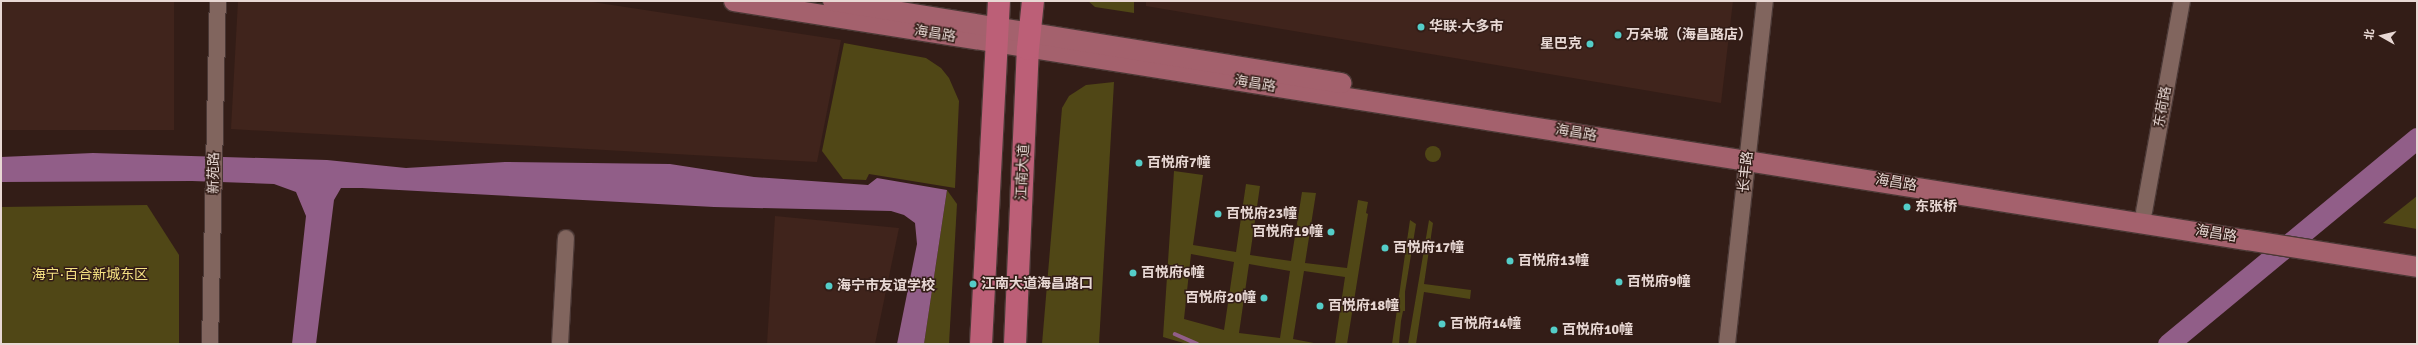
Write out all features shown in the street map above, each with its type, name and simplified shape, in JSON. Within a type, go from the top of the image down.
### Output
[{"type":"highway","points":[[981,344],[1000,1]]},
{"type":"highway","name":"江南大道","points":[[1015,344],[1033,1]]},
{"type":"main road","name":"海昌路","points":[[734,1],[997,36],[1748,153],[2144,212],[2252,236]]},
{"type":"main road","name":"海昌路","points":[[833,1],[997,36]]},
{"type":"main road","name":"海昌路","points":[[1748,153],[2336,249],[2417,266]]},
{"type":"main road","name":"海昌路","points":[[2336,249],[2417,256]]},
{"type":"street","name":"新苑路","points":[[210,344],[218,1]]},
{"type":"street","name":"长丰路","points":[[1727,344],[1765,1]]},
{"type":"street","name":"东荷路","points":[[2144,212],[2182,1]]},
{"type":"street","points":[[560,344],[566,238]]},
{"type":"shaded area","points":[[1,1],[174,1],[174,130],[1,130]]},
{"type":"shaded area","points":[[238,1],[586,1],[841,40],[817,162],[231,129]]},
{"type":"shaded area","points":[[1146,1],[1733,1],[1721,103],[1146,6]]},
{"type":"shaded area","points":[[93,153],[327,160],[406,168],[505,162],[670,164],[754,177],[868,185],[877,178],[947,190],[924,344],[897,344],[917,244],[915,223],[904,215],[891,211],[714,207],[341,188],[334,200],[316,344],[292,344],[306,216],[296,192],[274,184],[192,181],[1,182],[1,157]]},
{"type":"shaded area","name":"海宁市友谊学校","points":[[775,216],[899,228],[875,344],[767,344]]},
{"type":"green space","points":[[1088,1],[1134,1],[1134,13],[1095,7]]},
{"type":"green space","points":[[844,43],[926,58],[941,68],[949,78],[959,101],[955,188],[869,174],[866,180],[843,179],[822,151]]},
{"type":"green space","points":[[1114,82],[1099,344],[1042,344],[1062,108],[1069,96],[1086,85]]},
{"type":"green space","points":[[1430,146],[1436,146],[1441,151],[1439,160],[1436,162],[1430,162],[1425,157],[1425,151]]},
{"type":"green space","points":[[1174,171],[1203,175],[1193,245],[1236,252],[1246,184],[1260,186],[1250,255],[1291,261],[1302,192],[1316,193],[1305,263],[1347,268],[1358,200],[1368,202],[1366,213],[1368,214],[1347,344],[1335,344],[1345,277],[1304,271],[1293,339],[1319,344],[1187,344],[1163,337]],"holes":[[[1191,254],[1234,262],[1224,330],[1184,319]],[[1249,264],[1290,271],[1280,338],[1239,333]]]},
{"type":"green space","points":[[947,190],[957,204],[949,344],[924,344]]},
{"type":"green space","points":[[2417,196],[2417,229],[2383,223]]},
{"type":"green space","name":"海宁·百合新城东区","points":[[147,205],[179,255],[179,344],[1,344],[1,207]]},
{"type":"green space","points":[[1410,220],[1416,224],[1405,292],[1405,311],[1403,311],[1401,321],[1399,344],[1392,344]]},
{"type":"green space","points":[[1429,220],[1433,223],[1424,284],[1471,290],[1470,299],[1424,292],[1416,344],[1408,344]]},
{"type":"waterway","points":[[2168,344],[2417,138]]},
{"type":"waterway","points":[[1175,334],[1197,344]]},
{"type":"place","name":"华联·大多市","points":[[1421,27]]},
{"type":"place","name":"万朵城（海昌路店）","points":[[1618,35]]},
{"type":"place","name":"星巴克","points":[[1590,44]]},
{"type":"place","name":"百悦府7幢","points":[[1139,163]]},
{"type":"place","name":"东张桥","points":[[1907,207]]},
{"type":"place","name":"百悦府23幢","points":[[1218,214]]},
{"type":"place","name":"百悦府19幢","points":[[1331,232]]},
{"type":"place","name":"百悦府17幢","points":[[1385,248]]},
{"type":"place","name":"百悦府13幢","points":[[1510,261]]},
{"type":"place","name":"百悦府6幢","points":[[1133,273]]},
{"type":"place","name":"百悦府9幢","points":[[1619,282]]},
{"type":"place","name":"江南大道海昌路口","points":[[973,284]]},
{"type":"place","name":"海宁市友谊学校","points":[[829,286]]},
{"type":"place","name":"百悦府20幢","points":[[1264,298]]},
{"type":"place","name":"百悦府18幢","points":[[1320,306]]},
{"type":"place","name":"百悦府14幢","points":[[1442,324]]},
{"type":"place","name":"百悦府10幢","points":[[1554,330]]}]
